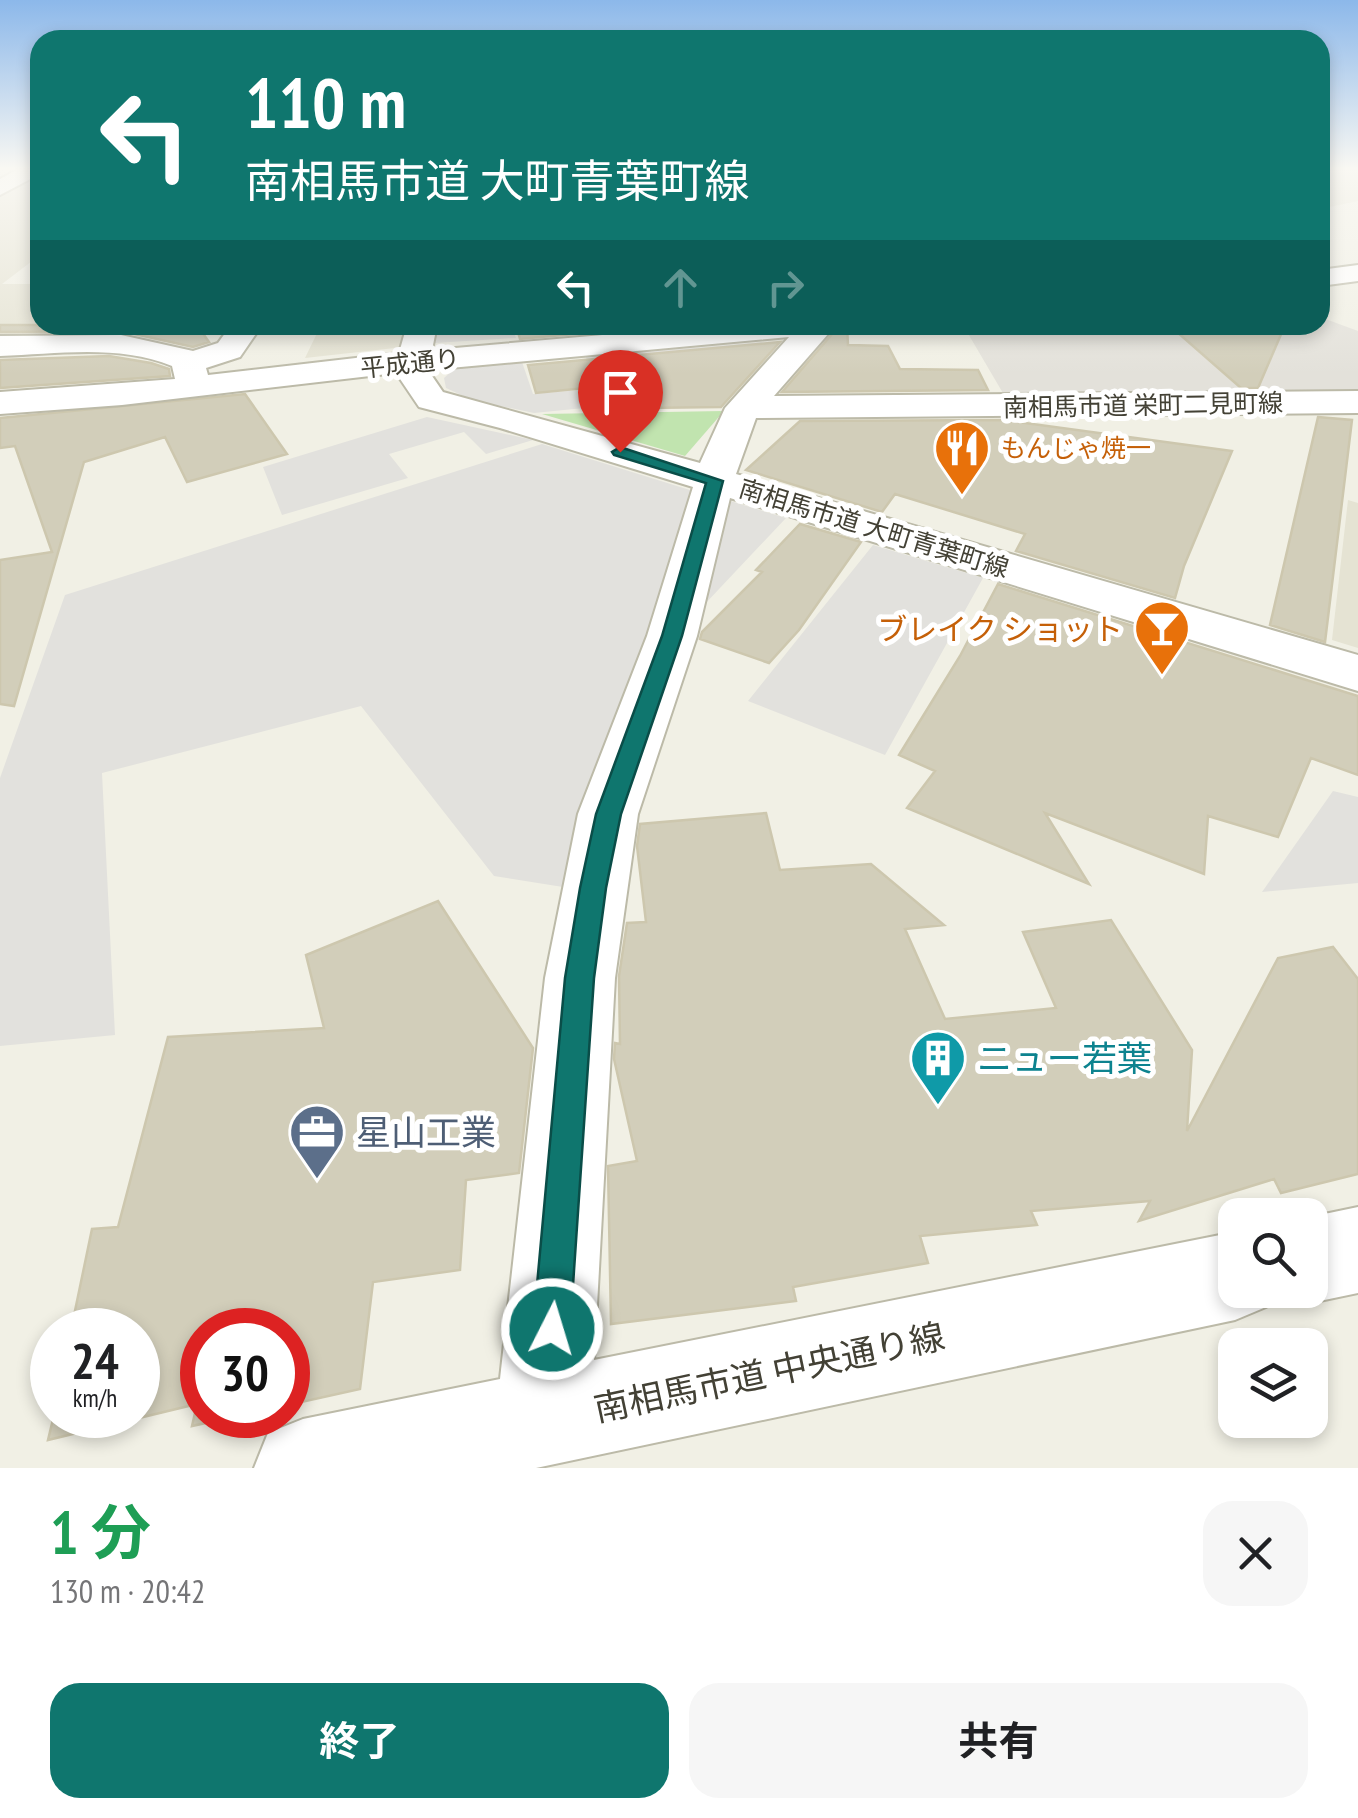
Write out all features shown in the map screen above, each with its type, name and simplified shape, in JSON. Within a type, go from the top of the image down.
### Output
[{"type":"street","points":[[1330,277],[1358,273]]},
{"type":"street","points":[[0,346],[145,349],[176,354],[191,375],[229,350],[240,335]]},
{"type":"street","name":"平成通り","points":[[0,403],[417,344],[600,335]]},
{"type":"street","points":[[544,1418],[580,978],[608,814],[672,636],[714,481],[738,416],[809,335]]},
{"type":"street","name":"南相馬市道 大町青葉町線","points":[[417,344],[414,378],[431,400],[513,420],[1358,674]]},
{"type":"street","name":"南相馬市道 栄町二見町線","points":[[748,407],[1358,402]]},
{"type":"street","points":[[1328,1256],[1358,1250]]},
{"type":"street","name":"南相馬市道 中央通り線","points":[[304,1468],[1218,1279]]},
{"type":"shaded area","points":[[0,238],[30,238],[30,263],[2,284],[30,284],[30,335],[116,335],[113,338],[0,339]]},
{"type":"shaded area","points":[[1330,321],[1358,331],[1358,394],[1007,400],[969,335],[1330,335]]},
{"type":"shaded area","points":[[316,335],[406,335],[404,347],[305,358]]},
{"type":"shaded area","points":[[435,335],[516,338],[434,343]]},
{"type":"shaded area","points":[[763,342],[760,367],[639,368],[631,411],[594,407],[534,413],[472,400],[446,388],[444,378],[455,368],[522,362],[533,394],[591,389],[586,357]]},
{"type":"shaded area","points":[[427,417],[533,440],[486,454],[464,432],[389,454],[408,478],[282,515],[263,467]]},
{"type":"shaded area","points":[[542,444],[693,491],[563,887],[494,876],[361,706],[102,773],[115,1035],[0,1046],[0,778],[65,595]]},
{"type":"shaded area","points":[[727,500],[786,518],[687,623]]},
{"type":"shaded area","points":[[1348,500],[1358,503],[1358,648],[1332,640]]},
{"type":"shaded area","points":[[873,545],[983,578],[885,755],[748,701]]},
{"type":"shaded area","points":[[1333,791],[1358,797],[1358,883],[1262,892]]},
{"type":"green space","points":[[724,411],[685,456],[542,414]]},
{"type":"building","points":[[0,325],[30,325],[30,332],[0,332]]},
{"type":"building","points":[[139,335],[204,335],[209,342],[193,347]]},
{"type":"building","points":[[519,335],[564,335],[520,339]]},
{"type":"building","points":[[831,335],[848,335],[848,345],[888,346],[900,369],[978,370],[988,390],[782,392]]},
{"type":"building","points":[[1180,335],[1281,335],[1258,388],[1241,388]]},
{"type":"building","points":[[780,342],[721,407],[644,408],[646,382],[536,393],[528,365]]},
{"type":"building","points":[[109,356],[151,363],[169,369],[170,376],[0,388],[0,360]]},
{"type":"building","points":[[245,394],[287,454],[187,482],[165,437],[84,462],[14,706],[0,704],[0,560],[52,552],[15,446],[0,448],[0,418]]},
{"type":"building","points":[[1318,417],[1352,420],[1325,642],[1270,625]]},
{"type":"building","points":[[1003,420],[1232,451],[1184,566],[1175,598],[1016,551],[1025,534],[895,494],[882,512],[746,470],[800,421]]},
{"type":"building","points":[[800,524],[861,542],[799,630],[769,663],[700,639],[702,632],[762,572],[756,570]]},
{"type":"building","points":[[998,584],[1358,696],[1358,775],[1311,758],[1278,837],[1208,816],[1204,874],[1045,813],[1089,884],[907,808],[935,771],[899,755],[960,656]]},
{"type":"building","points":[[766,813],[780,870],[871,864],[944,925],[905,929],[945,1019],[1056,1008],[1023,932],[1111,920],[1192,1050],[1187,1131],[1278,958],[1333,947],[1358,979],[1358,1174],[1281,1193],[1274,1179],[1139,1221],[1150,1201],[1031,1211],[1037,1225],[920,1236],[928,1263],[793,1287],[796,1301],[611,1324],[608,1166],[637,1161],[614,1059],[615,1043],[620,1044],[619,976],[627,923],[646,922],[637,846],[640,824]]},
{"type":"building","points":[[438,901],[533,1048],[519,1173],[466,1180],[460,1270],[373,1282],[360,1389],[310,1400],[310,1308],[180,1308],[180,1408],[160,1413],[160,1308],[76,1308],[92,1229],[118,1227],[168,1037],[324,1028],[306,955]]},
{"type":"place","name":"もんじゃ焼一","points":[[962,497]]},
{"type":"place","name":"ブレイク ショット","points":[[1162,677]]},
{"type":"place","name":"ニュー若葉","points":[[938,1107]]},
{"type":"place","name":"星山工業","points":[[317,1181]]},
{"type":"route","points":[[552,1329],[580,978],[593,888],[608,814],[672,636],[714,481],[620,452]]}]
